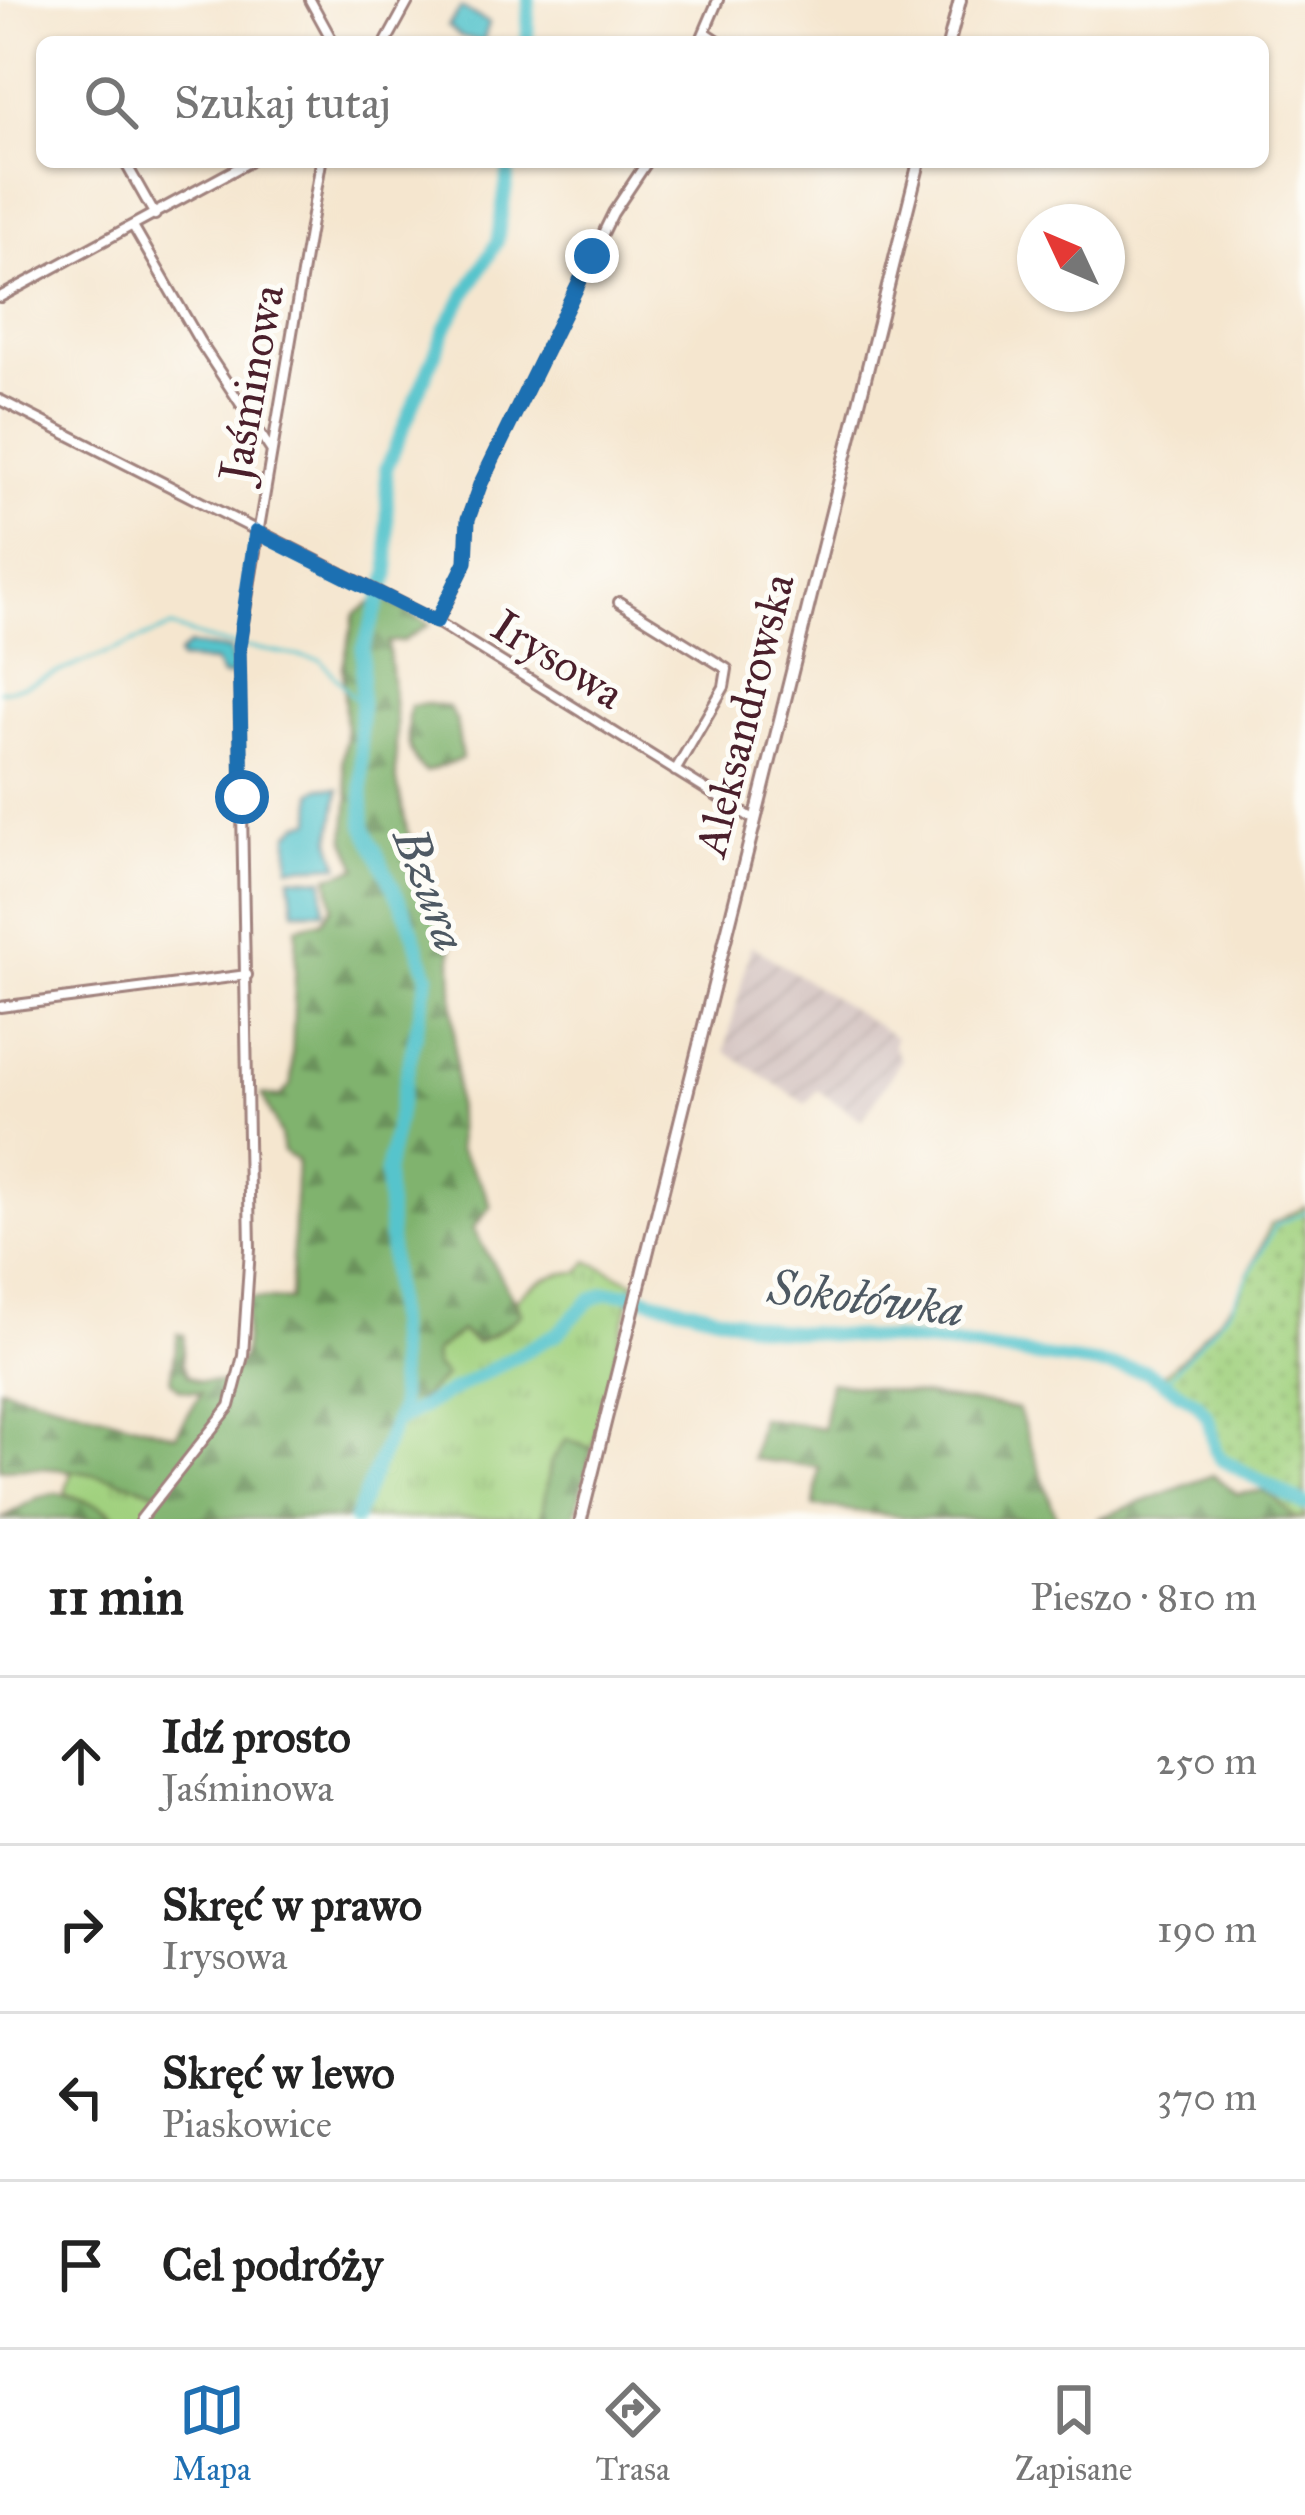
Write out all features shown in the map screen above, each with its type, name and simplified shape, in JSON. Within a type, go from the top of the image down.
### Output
[{"type":"main road","points":[[951,36],[960,0]]},
{"type":"main road","name":"Aleksandrowska","points":[[580,1519],[918,168]]},
{"type":"street","points":[[310,0],[330,36]]},
{"type":"street","points":[[389,36],[409,0]]},
{"type":"street","points":[[702,36],[718,0]]},
{"type":"street","points":[[128,168],[155,215]]},
{"type":"street","points":[[0,297],[238,168]]},
{"type":"street","name":"Jaśminowa","points":[[140,1519],[230,1406],[243,1356],[250,1250],[239,646],[320,168]]},
{"type":"street","points":[[436,622],[466,562],[468,519],[480,485],[613,212],[643,168]]},
{"type":"street","points":[[133,226],[200,342],[272,452]]},
{"type":"street","name":"Irysowa","points":[[0,400],[436,622],[755,820]]},
{"type":"street","points":[[619,602],[727,669],[724,688],[675,771]]},
{"type":"street","points":[[0,1007],[247,975]]},
{"type":"shaded area","points":[[751,945],[895,1037],[893,1045],[901,1060],[862,1120],[817,1090],[806,1104],[725,1051]]},
{"type":"green space","points":[[385,600],[430,624],[403,641],[388,642],[396,776],[407,830],[451,932],[458,1149],[491,1206],[473,1229],[521,1313],[476,1343],[461,1331],[434,1352],[435,1366],[445,1376],[396,1423],[355,1519],[141,1519],[161,1493],[82,1472],[0,1469],[0,1387],[176,1435],[201,1393],[180,1389],[171,1381],[178,1334],[184,1335],[182,1363],[187,1375],[225,1383],[243,1356],[248,1298],[290,1300],[297,1160],[283,1152],[262,1095],[281,1096],[291,1085],[297,927],[322,921],[333,906],[328,876],[358,868],[345,838],[349,796],[342,761],[346,739],[343,666],[355,614],[374,601]]},
{"type":"green space","points":[[410,706],[448,707],[456,720],[462,759],[426,772],[411,751],[408,724]]},
{"type":"green space","points":[[1305,1207],[1305,1519],[1295,1519],[1261,1483],[1211,1445],[1201,1413],[1163,1385],[1163,1374],[1239,1296],[1271,1224]]},
{"type":"green space","points":[[588,1261],[634,1282],[592,1449],[577,1443],[551,1462],[542,1518],[355,1519],[394,1428],[430,1374],[434,1352],[461,1331],[476,1343],[521,1313],[515,1300],[529,1288],[553,1276],[580,1272]]},
{"type":"green space","points":[[830,1382],[1018,1409],[1057,1519],[920,1519],[814,1506],[819,1467],[752,1459],[760,1418],[823,1428]]},
{"type":"green space","points":[[566,1439],[592,1449],[574,1519],[541,1519],[551,1462]]},
{"type":"green space","points":[[72,1469],[102,1473],[162,1494],[141,1519],[117,1519],[109,1510],[65,1493]]},
{"type":"green space","points":[[1213,1475],[1237,1494],[1262,1491],[1305,1514],[1305,1519],[1097,1519]]},
{"type":"green space","points":[[57,1493],[99,1505],[117,1519],[0,1519],[39,1497]]},
{"type":"water","points":[[461,8],[489,23],[485,36],[460,36],[448,26]]},
{"type":"water","points":[[189,645],[230,650],[235,675],[222,676],[215,662],[180,660],[178,655]]},
{"type":"water","points":[[321,787],[339,789],[331,841],[339,865],[289,867],[289,834],[299,824],[312,821],[313,792]]},
{"type":"water","points":[[290,877],[323,879],[324,911],[294,911]]},
{"type":"waterway","name":"Bzura","points":[[527,36],[529,0]]},
{"type":"waterway","name":"Bzura","points":[[355,1519],[400,1409],[386,1172],[428,975],[409,921],[364,826],[363,648],[389,573],[386,469],[448,323],[497,242],[509,168]]},
{"type":"waterway","points":[[0,691],[24,686],[171,627],[216,642],[321,660],[364,710]]},
{"type":"waterway","points":[[1165,1382],[1231,1308],[1276,1225],[1305,1212]]},
{"type":"waterway","name":"Sokołówka","points":[[398,1420],[558,1333],[590,1300],[606,1293],[628,1293],[775,1330],[956,1345],[1146,1371],[1197,1403],[1208,1418],[1221,1459],[1305,1505]]},
{"type":"route","points":[[242,797],[239,646],[256,532],[436,622],[466,562],[468,519],[480,485],[592,256]]}]
